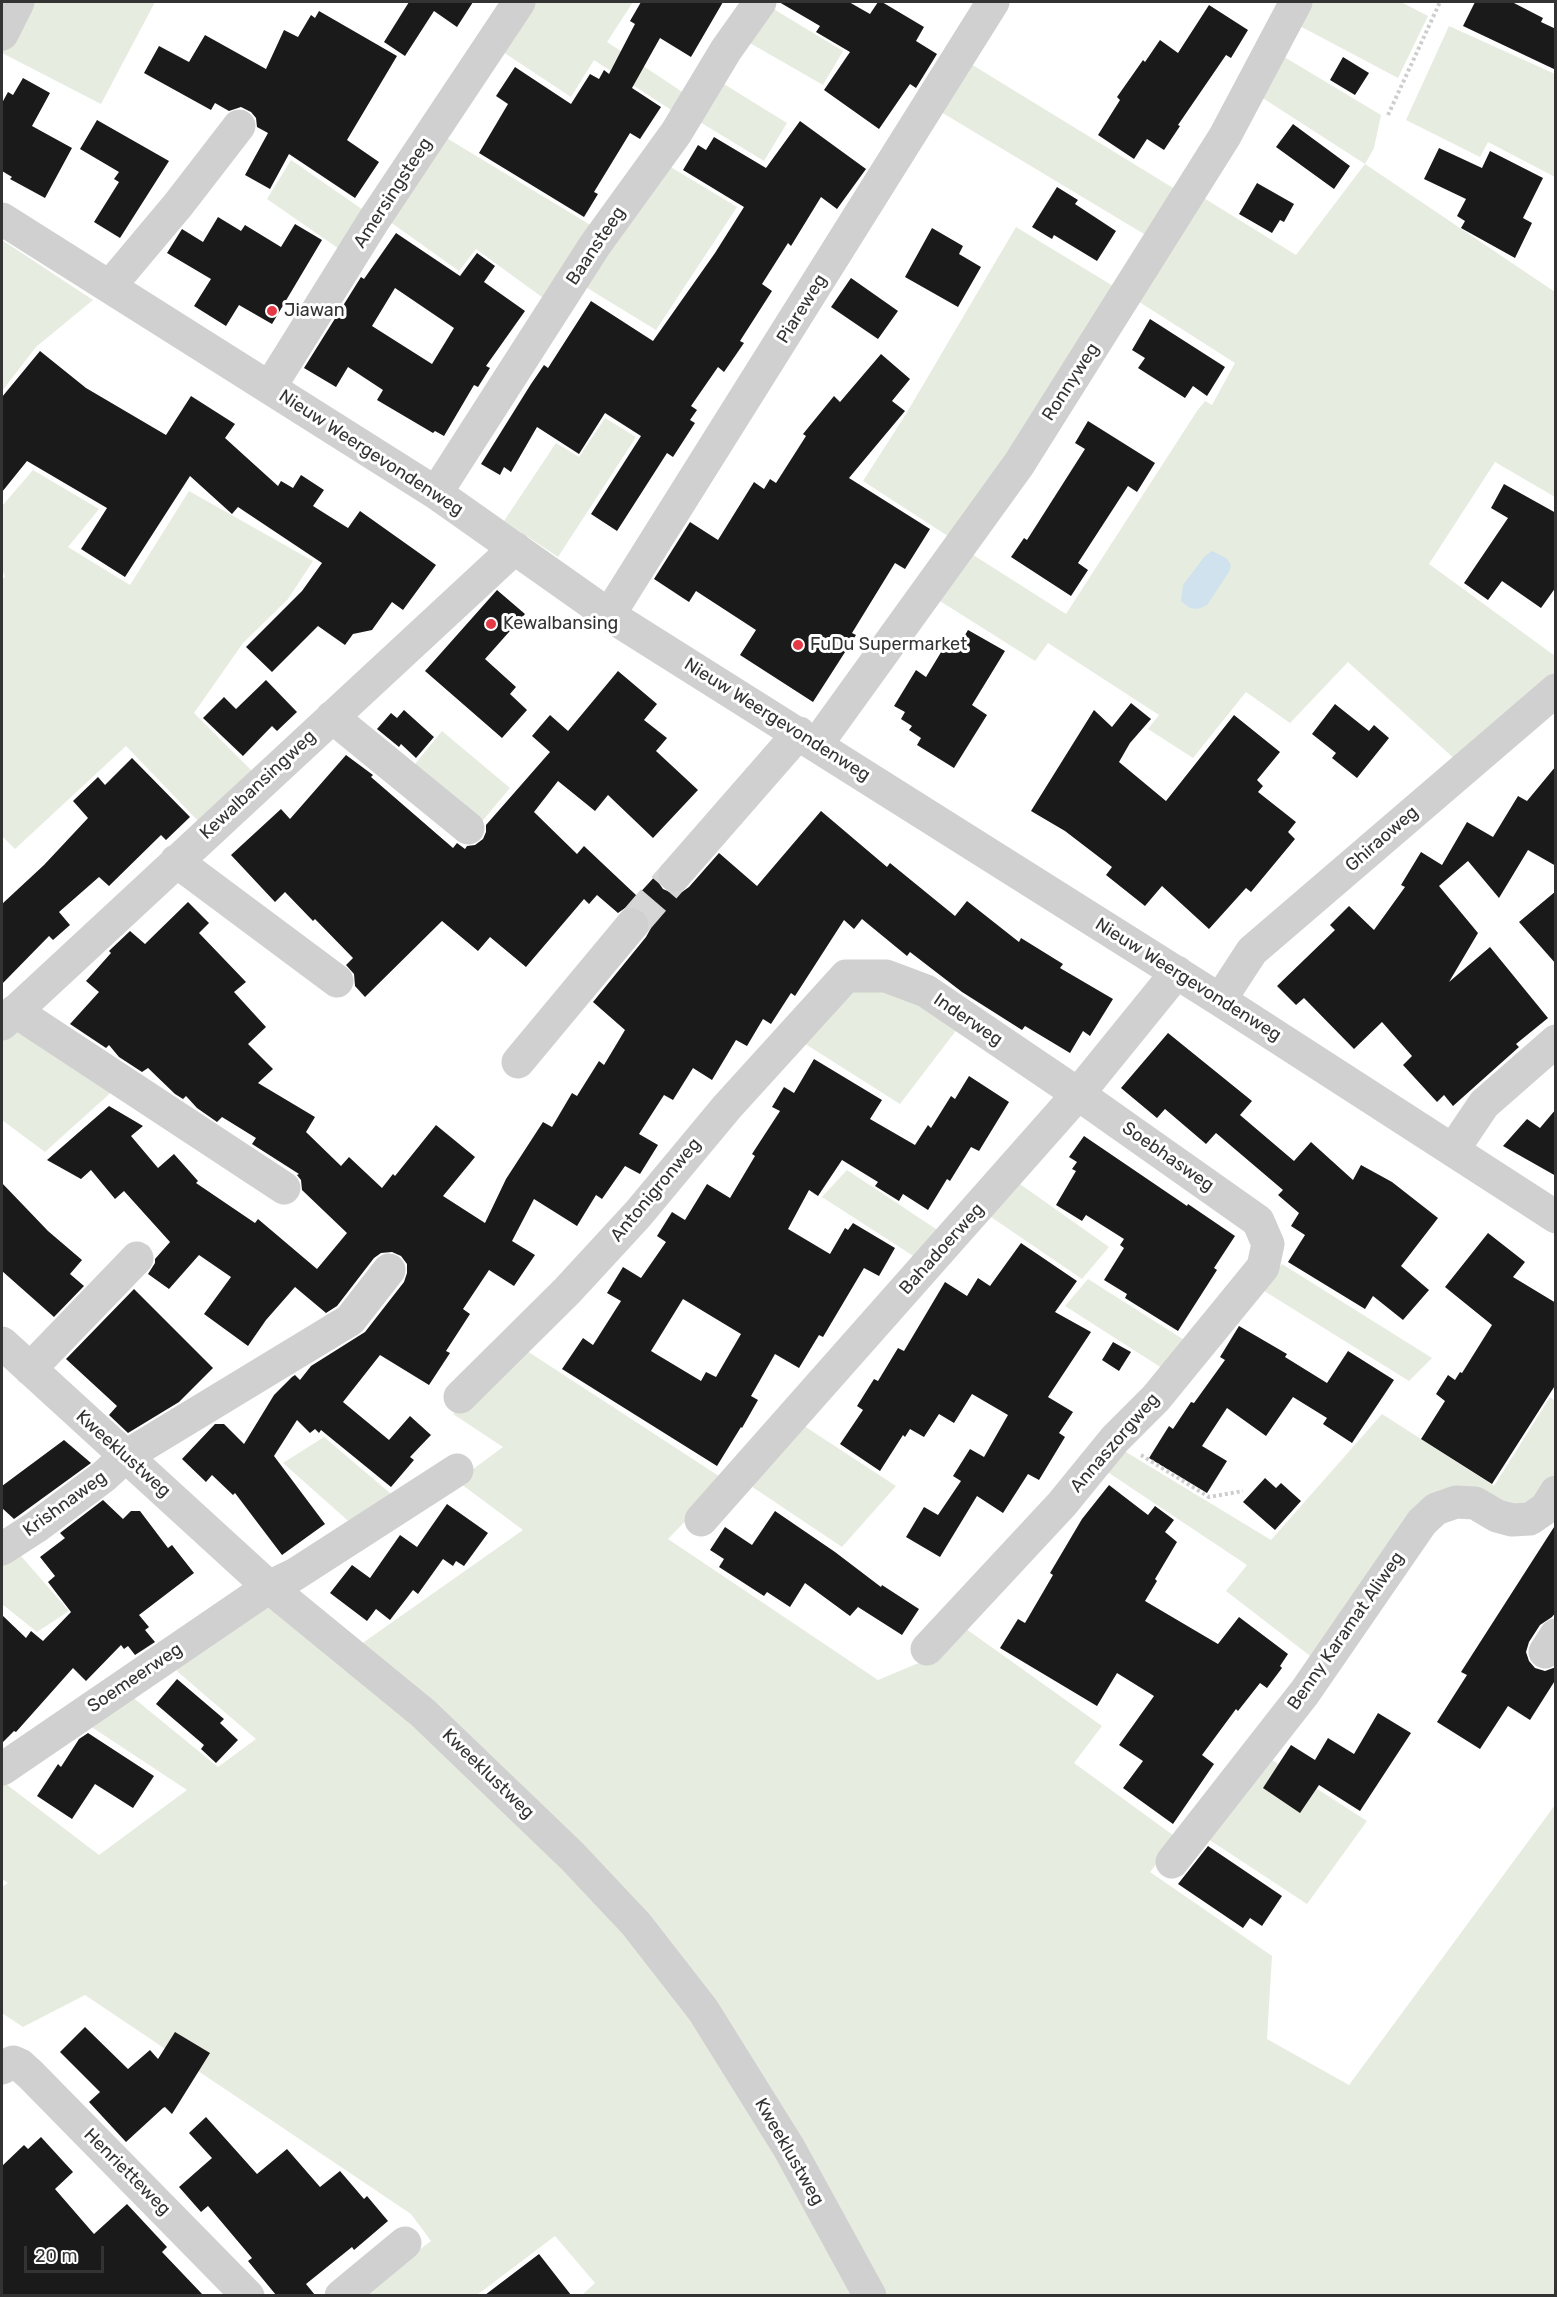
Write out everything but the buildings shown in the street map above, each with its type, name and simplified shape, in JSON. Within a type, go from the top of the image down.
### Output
[{"type":"street","points":[[2,34],[18,2]]},
{"type":"street","name":"Amersingsteeg","points":[[270,387],[374,220],[519,2]]},
{"type":"street","name":"Baansteeg","points":[[436,493],[595,245],[676,133],[726,50],[760,2]]},
{"type":"street","name":"Piareweg","points":[[609,615],[993,2]]},
{"type":"street","name":"Ronnyweg","points":[[675,875],[808,738],[1019,464],[1225,136],[1296,2]]},
{"type":"street","points":[[110,286],[178,205],[239,126]]},
{"type":"street","name":"Nieuw Weergevondenweg","points":[[2,219],[436,493],[609,615],[1177,972],[1556,1217]]},
{"type":"street","name":"Kewalbansingweg","points":[[8,1018],[515,548]]},
{"type":"street","name":"Ghiraoweg","points":[[1220,1000],[1251,951],[1556,690]]},
{"type":"street","points":[[332,717],[468,828]]},
{"type":"street","points":[[176,861],[337,981]]},
{"type":"street","points":[[518,1062],[632,925]]},
{"type":"street","name":"Bahadoerweg","points":[[701,1521],[1078,1094],[1177,972]]},
{"type":"street","name":"Inderweg","points":[[846,976],[886,976],[926,992],[1078,1094]]},
{"type":"street","name":"Antonigronweg","points":[[460,1397],[567,1291],[638,1214],[727,1107],[846,976]]},
{"type":"street","points":[[8,1018],[284,1188]]},
{"type":"street","points":[[1453,1150],[1484,1104],[1556,1041]]},
{"type":"street","name":"Soebhasweg","points":[[1078,1094],[1258,1221]]},
{"type":"street","name":"Annaszorgweg","points":[[927,1649],[1062,1504],[1115,1439],[1155,1398],[1263,1267],[1268,1244],[1258,1221]]},
{"type":"street","points":[[30,1369],[137,1258]]},
{"type":"street","name":"Krishnaweg","points":[[2,1549],[36,1527],[103,1477],[126,1456],[350,1320],[389,1270]]},
{"type":"street","name":"Kweeklustweg","points":[[2,1343],[269,1587],[423,1713],[572,1856],[636,1924],[703,2010],[789,2148],[870,2295]]},
{"type":"street","name":"Soemeerweg","points":[[2,1769],[269,1587],[294,1575],[457,1470]]},
{"type":"street","name":"Benny Karamat Aliweg","points":[[1172,1862],[1305,1692],[1422,1522],[1436,1509],[1456,1502],[1475,1503],[1512,1520],[1530,1519],[1546,1508],[1556,1492]]},
{"type":"street","name":"Henrietteweg","points":[[2,2068],[13,2062],[31,2075],[248,2295]]},
{"type":"street","points":[[341,2295],[405,2243]]},
{"type":"path","points":[[1388,115],[1440,2]]},
{"type":"path","points":[[1115,1439],[1209,1497],[1243,1491]]},
{"type":"shaded area","points":[[23,2],[155,2],[101,104],[2,53],[2,44]]},
{"type":"shaded area","points":[[528,2],[633,2],[607,42],[690,97],[679,115],[594,60],[571,97],[497,48]]},
{"type":"shaded area","points":[[1308,2],[1401,2],[1428,16],[1398,78],[1296,24]]},
{"type":"shaded area","points":[[767,5],[843,51],[823,85],[743,39]]},
{"type":"shaded area","points":[[1449,26],[1555,74],[1555,177],[1488,142],[1480,157],[1406,120]]},
{"type":"shaded area","points":[[1281,55],[1381,115],[1374,148],[1365,164],[1258,95]]},
{"type":"shaded area","points":[[966,61],[1178,191],[1149,237],[936,109]]},
{"type":"shaded area","points":[[719,81],[787,123],[764,161],[695,119]]},
{"type":"shaded area","points":[[440,134],[597,229],[550,303],[476,249],[459,271],[386,219]]},
{"type":"shaded area","points":[[291,160],[369,214],[345,253],[267,199]]},
{"type":"shaded area","points":[[664,163],[737,207],[656,330],[579,283]]},
{"type":"shaded area","points":[[1365,164],[1555,292],[1555,497],[1495,462],[1429,564],[1555,656],[1555,681],[1458,762],[1348,662],[1290,723],[1246,692],[1193,758],[1148,729],[1159,715],[1048,643],[1035,661],[932,596],[967,551],[1066,614],[1197,411],[1205,401],[1212,405],[1235,363],[1133,298],[1199,195],[1296,255]]},
{"type":"shaded area","points":[[1016,227],[1123,292],[954,540],[863,481],[906,414]]},
{"type":"shaded area","points":[[2,240],[93,300],[36,347],[2,391]]},
{"type":"shaded area","points":[[605,418],[636,437],[558,557],[504,521],[556,443],[579,457]]},
{"type":"shaded area","points":[[33,470],[99,509],[68,547],[130,585],[189,491],[313,561],[288,599],[243,643],[194,713],[255,774],[201,824],[126,746],[15,849],[2,836],[2,581],[5,576],[2,569],[2,506]]},
{"type":"shaded area","points":[[442,731],[510,788],[479,825],[411,769]]},
{"type":"shaded area","points":[[872,985],[961,1024],[900,1104],[799,1040],[837,998]]},
{"type":"shaded area","points":[[11,1023],[117,1087],[45,1152],[2,1120],[2,1032]]},
{"type":"shaded area","points":[[847,1170],[942,1233],[918,1259],[822,1197]]},
{"type":"shaded area","points":[[1017,1182],[1109,1247],[1082,1279],[988,1215]]},
{"type":"shaded area","points":[[1282,1264],[1432,1358],[1409,1381],[1261,1289]]},
{"type":"shaded area","points":[[1088,1279],[1189,1343],[1165,1370],[1065,1306]]},
{"type":"shaded area","points":[[524,1349],[725,1480],[668,1539],[878,1680],[933,1657],[962,1626],[1102,1726],[1074,1763],[1177,1838],[1150,1872],[1272,1956],[1267,2039],[1349,2085],[1555,1805],[1555,2295],[882,2295],[723,2027],[357,1647],[523,1530],[457,1481],[503,1447],[453,1414]]},
{"type":"shaded area","points":[[1550,1397],[1555,1401],[1555,1481],[1532,1510],[1463,1495],[1318,1662],[1226,1591],[1247,1565],[1103,1469],[1121,1449],[1271,1540],[1382,1414],[1494,1486]]},
{"type":"shaded area","points":[[801,1424],[896,1486],[842,1547],[748,1484]]},
{"type":"shaded area","points":[[324,1437],[397,1499],[355,1527],[283,1463]]},
{"type":"shaded area","points":[[15,1549],[69,1611],[37,1632],[2,1604],[2,1557]]},
{"type":"shaded area","points":[[277,1602],[577,1874],[712,2036],[862,2295],[582,2295],[595,2283],[555,2236],[477,2295],[358,2295],[431,2241],[411,2214],[85,1995],[23,2027],[2,2013],[2,1887],[8,1883],[2,1879],[2,1781],[99,1855],[187,1790],[87,1724],[130,1695],[218,1767],[256,1739],[178,1672],[175,1664],[179,1655]]},
{"type":"shaded area","points":[[1263,1754],[1367,1821],[1307,1904],[1202,1835]]},
{"type":"water","points":[[1212,551],[1226,558],[1231,565],[1229,572],[1207,605],[1198,609],[1190,608],[1181,601],[1183,585],[1205,556]]},
{"type":"tunnel","points":[[632,925],[675,875]]},
{"type":"place","name":"Jiawan","points":[[272,311]]},
{"type":"place","name":"Kewalbansing","points":[[491,624]]},
{"type":"place","name":"FuDu Supermarket","points":[[798,645]]}]
